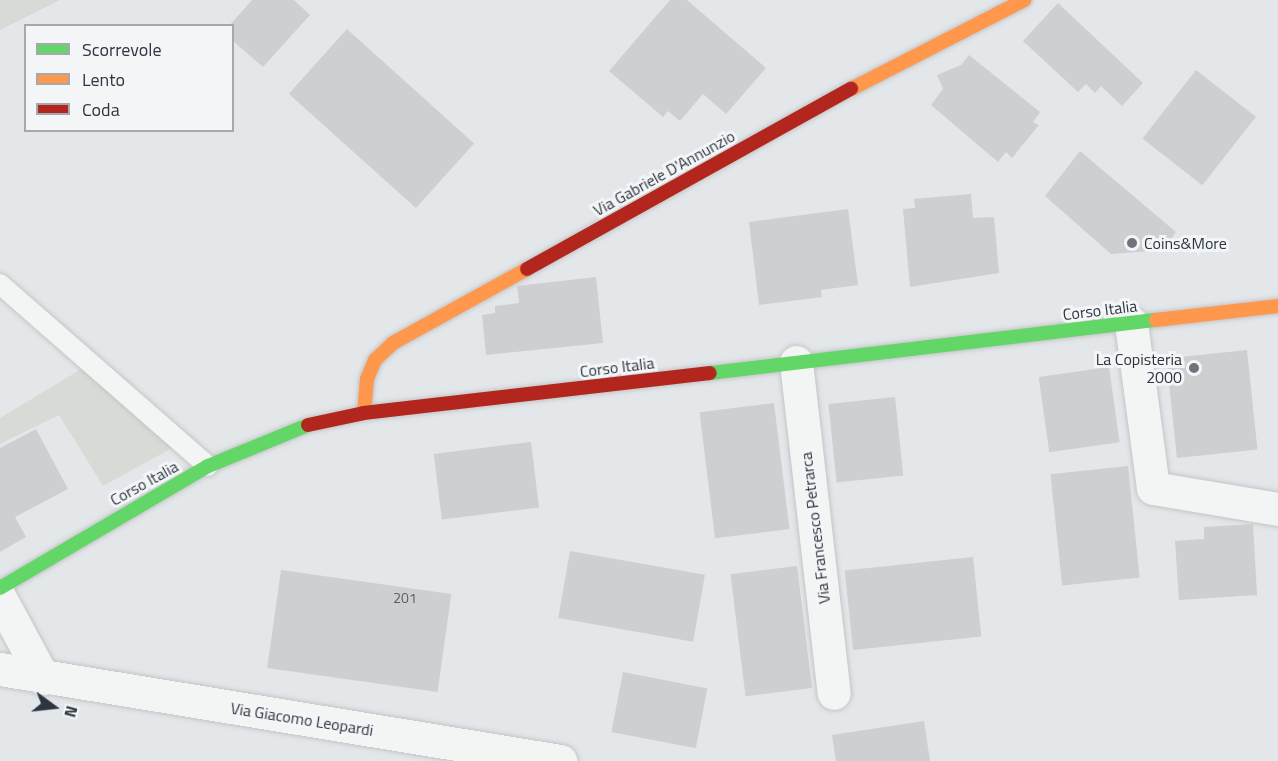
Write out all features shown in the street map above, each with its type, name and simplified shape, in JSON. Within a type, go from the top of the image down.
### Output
[{"type":"street","name":"Via Gabriele D'Annunzio","points":[[364,413],[367,379],[375,360],[393,344],[873,77],[1024,0]]},
{"type":"street","name":"Corso Italia","points":[[0,588],[208,466],[280,433],[364,413],[1278,306]]},
{"type":"street","points":[[1131,323],[1153,488],[1278,510]]},
{"type":"street","name":"Via Francesco Petrarca","points":[[796,362],[834,693]]},
{"type":"street","points":[[0,598],[43,678]]},
{"type":"street","name":"Via Giacomo Leopardi","points":[[0,669],[43,678],[560,761]]},
{"type":"lane","points":[[0,284],[208,466]]},
{"type":"shaded area","points":[[0,0],[60,0],[0,30]]},
{"type":"shaded area","points":[[83,368],[176,446],[103,486],[59,415],[0,444],[0,418]]},
{"type":"building","points":[[252,0],[294,0],[310,15],[263,67],[234,42],[234,24],[231,24]]},
{"type":"building","points":[[670,0],[687,0],[766,68],[726,114],[703,94],[680,121],[668,111],[663,117],[609,71]]},
{"type":"building","points":[[1058,3],[1143,83],[1122,106],[1101,86],[1095,93],[1086,84],[1078,92],[1023,41]]},
{"type":"building","points":[[347,29],[474,143],[416,208],[289,94]]},
{"type":"building","points":[[969,55],[1040,112],[1033,122],[1039,125],[1012,158],[1006,152],[998,162],[931,105],[943,89],[937,75],[961,65]]},
{"type":"building","points":[[1196,70],[1256,117],[1202,185],[1142,139]]},
{"type":"building","points":[[1080,151],[1176,232],[1163,250],[1111,254],[1045,196]]},
{"type":"building","points":[[971,194],[973,218],[994,217],[999,273],[910,287],[903,209],[915,208],[914,199]]},
{"type":"building","points":[[848,209],[858,285],[821,290],[822,297],[759,305],[749,222]]},
{"type":"building","points":[[596,277],[603,343],[486,355],[482,315],[495,313],[495,306],[519,303],[517,286]]},
{"type":"building","points":[[1247,350],[1257,449],[1177,458],[1166,358]]},
{"type":"building","points":[[1109,367],[1120,442],[1049,452],[1039,377]]},
{"type":"building","points":[[895,397],[903,476],[837,483],[828,404]]},
{"type":"building","points":[[774,403],[789,529],[715,538],[700,412]]},
{"type":"building","points":[[36,429],[68,489],[15,517],[26,537],[0,552],[0,448]]},
{"type":"building","points":[[531,442],[539,508],[442,519],[434,454]]},
{"type":"building","points":[[1128,466],[1140,577],[1062,586],[1050,474]]},
{"type":"building","points":[[1253,524],[1257,595],[1179,600],[1175,541],[1204,539],[1204,527]]},
{"type":"building","points":[[570,551],[705,575],[693,642],[558,618]]},
{"type":"building","points":[[973,557],[981,637],[853,650],[845,570]]},
{"type":"building","points":[[797,566],[812,688],[745,696],[730,574]]},
{"type":"building","points":[[281,570],[451,594],[438,692],[267,668]]},
{"type":"building","points":[[623,672],[707,688],[696,748],[611,732]]},
{"type":"building","points":[[924,721],[930,761],[836,761],[832,735]]},
{"type":"traffic: fast","points":[[710,373],[1156,320]]},
{"type":"traffic: fast","points":[[0,588],[208,466],[308,425]]},
{"type":"traffic: slow","points":[[851,89],[1024,0]]},
{"type":"traffic: slow","points":[[364,413],[367,379],[375,360],[393,343],[527,269]]},
{"type":"traffic: slow","points":[[1156,320],[1278,306]]},
{"type":"traffic: jam","points":[[527,269],[851,89]]},
{"type":"traffic: jam","points":[[308,425],[364,413],[710,373]]},
{"type":"place","name":"Coins&More","points":[[1132,243]]},
{"type":"place","name":"La Copisteria 2000","points":[[1194,368]]}]
